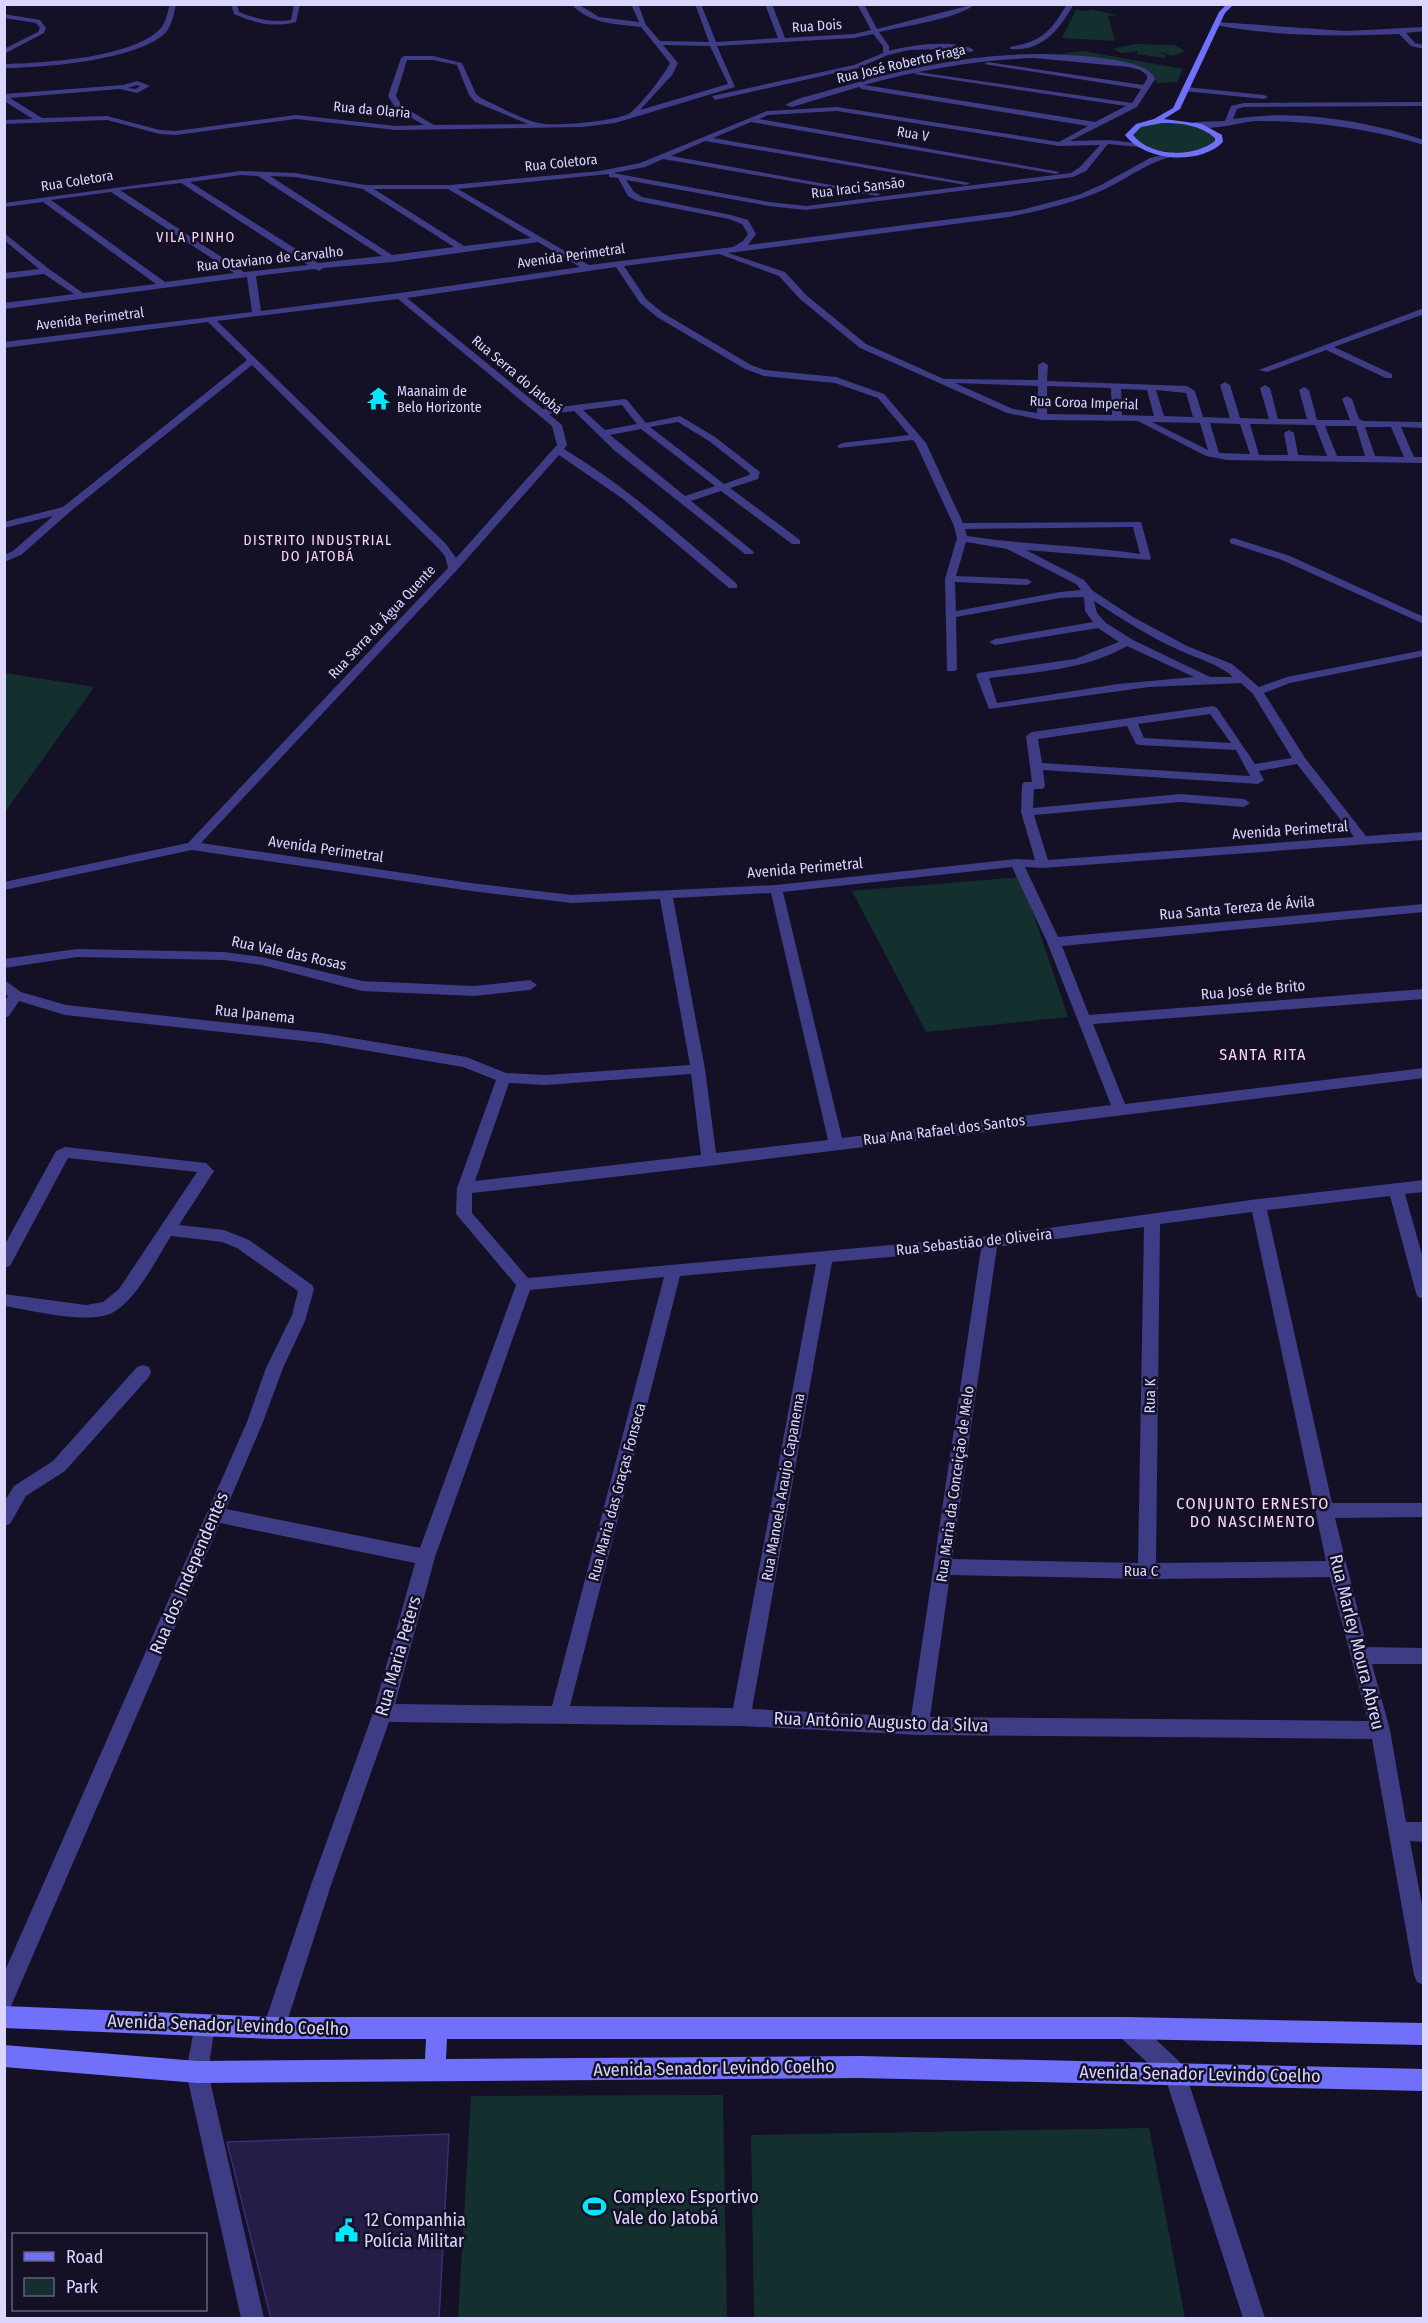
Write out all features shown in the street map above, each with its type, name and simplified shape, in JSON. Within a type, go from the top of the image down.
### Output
[{"type":"street","points":[[4,66],[78,61],[148,41],[162,32],[167,25],[173,4]]},
{"type":"street","points":[[234,4],[237,13],[248,18],[288,23],[297,17],[297,4]]},
{"type":"street","points":[[574,4],[579,11],[590,16],[643,25]]},
{"type":"street","points":[[633,114],[669,73],[674,63],[643,25],[634,4]]},
{"type":"street","points":[[698,4],[713,44]]},
{"type":"street","points":[[768,4],[783,41]]},
{"type":"street","points":[[860,4],[874,31],[886,46],[886,54]]},
{"type":"street","points":[[948,4],[954,13]]},
{"type":"street","name":"Rua Dois","points":[[660,43],[713,44],[854,36],[954,13],[967,9],[972,4]]},
{"type":"street","points":[[1003,48],[1040,43],[1048,37],[1071,4]]},
{"type":"street","points":[[1134,168],[1142,152],[1128,135],[1130,131],[1138,125],[1166,117],[1176,109],[1222,12],[1231,4]]},
{"type":"street","points":[[4,16],[39,21],[43,28],[41,33],[4,52]]},
{"type":"street","points":[[1217,24],[1317,33],[1401,32],[1424,29]]},
{"type":"street","points":[[1401,32],[1413,45],[1424,47]]},
{"type":"street","name":"Rua da Olaria","points":[[4,122],[107,118],[160,132],[176,133],[296,117],[384,127],[599,123],[726,88],[732,84],[713,44]]},
{"type":"street","points":[[676,102],[707,100],[763,89],[832,71],[856,68],[886,54],[915,47],[984,49]]},
{"type":"street","points":[[971,50],[969,53],[972,60],[979,63],[1146,88],[1134,105],[1059,144]]},
{"type":"street","name":"Rua José Roberto Fraga","points":[[767,113],[853,86],[972,60],[1049,56],[1129,65],[1142,68],[1150,74],[1151,79],[1146,88]]},
{"type":"street","points":[[432,127],[399,107],[392,96],[404,58],[433,58],[460,64],[473,95],[478,100],[538,125]]},
{"type":"street","points":[[909,72],[1134,105]]},
{"type":"street","points":[[853,86],[1097,125]]},
{"type":"street","points":[[4,96],[123,87]]},
{"type":"street","points":[[1186,89],[1323,103]]},
{"type":"street","points":[[4,96],[40,120]]},
{"type":"street","points":[[1137,145],[1171,154],[1209,150],[1219,142],[1218,133],[1226,124],[1234,108],[1244,105],[1424,104]]},
{"type":"street","name":"Rua Coletora","points":[[4,205],[111,189],[257,172],[295,175],[365,187],[450,187],[600,173],[642,165],[767,113],[837,109],[1059,144],[1119,140],[1130,131]]},
{"type":"street","points":[[1176,109],[1178,116],[1206,128],[1219,137]]},
{"type":"street","name":"Rua V","points":[[748,120],[1074,175]]},
{"type":"street","points":[[1151,122],[1226,124],[1253,120],[1310,120],[1380,130],[1424,144]]},
{"type":"street","points":[[705,139],[983,185]]},
{"type":"street","points":[[1074,175],[1083,169],[1108,142]]},
{"type":"street","name":"Rua Coletora","points":[[1108,142],[1137,145]]},
{"type":"street","name":"Avenida Perimetral","points":[[4,345],[400,296],[588,268],[968,220],[1041,208],[1107,186],[1155,157],[1171,154]]},
{"type":"street","points":[[664,157],[893,197]]},
{"type":"street","points":[[257,172],[393,259]]},
{"type":"street","name":"Rua Iraci Sansão","points":[[600,173],[806,208],[1074,175]]},
{"type":"street","points":[[620,176],[631,194],[640,199],[746,222],[752,234],[746,243],[733,250]]},
{"type":"street","points":[[184,181],[319,268]]},
{"type":"street","points":[[365,187],[464,249]]},
{"type":"street","points":[[450,187],[588,268]]},
{"type":"street","points":[[111,189],[246,275],[257,313]]},
{"type":"street","points":[[44,200],[164,285]]},
{"type":"street","points":[[4,235],[46,271],[83,297]]},
{"type":"street","name":"Rua Otaviano de Carvalho","points":[[4,306],[538,240]]},
{"type":"street","points":[[4,246],[16,245]]},
{"type":"street","name":"Rua Coroa Imperial","points":[[717,252],[782,274],[803,297],[863,346],[1010,411],[1041,417],[1424,425]]},
{"type":"street","points":[[619,265],[643,300],[660,315],[748,367],[764,373],[824,377],[881,396],[921,443],[959,526],[962,538],[950,579],[951,669]]},
{"type":"street","points":[[4,276],[46,271]]},
{"type":"street","name":"Rua Serra do Jatobá","points":[[400,296],[557,425],[562,445],[558,450]]},
{"type":"street","points":[[1264,370],[1424,311]]},
{"type":"street","name":"Rua Serra da Água Quente","points":[[192,846],[453,568],[450,556],[442,546],[210,319]]},
{"type":"street","points":[[1326,347],[1389,376]]},
{"type":"street","points":[[4,559],[16,553],[68,508],[251,361]]},
{"type":"street","points":[[1041,417],[1043,365]]},
{"type":"street","points":[[939,379],[1184,388],[1190,391],[1215,455]]},
{"type":"street","points":[[1225,385],[1255,456]]},
{"type":"street","points":[[1116,386],[1117,419]]},
{"type":"street","points":[[1151,387],[1160,420]]},
{"type":"street","points":[[1265,388],[1274,421]]},
{"type":"street","points":[[1304,390],[1333,458]]},
{"type":"street","points":[[1347,399],[1371,459]]},
{"type":"street","points":[[541,412],[624,402],[644,427],[796,542]]},
{"type":"street","points":[[575,407],[601,434],[749,552]]},
{"type":"street","points":[[601,434],[680,419],[712,439],[755,472],[754,477],[684,500]]},
{"type":"street","points":[[1140,419],[1215,455],[1424,460]]},
{"type":"street","points":[[1394,423],[1410,459]]},
{"type":"street","points":[[1289,433],[1293,457]]},
{"type":"street","points":[[842,446],[916,437]]},
{"type":"street","points":[[453,568],[558,450],[576,460],[644,511],[733,586]]},
{"type":"street","points":[[4,525],[68,508]]},
{"type":"street","points":[[959,526],[1137,524],[1146,558],[1114,553],[1010,546],[962,538]]},
{"type":"street","points":[[1234,541],[1286,558],[1424,621]]},
{"type":"street","points":[[1010,546],[1080,582],[1089,593],[1129,619],[1183,648],[1228,666],[1257,692],[1300,760],[1364,842]]},
{"type":"street","points":[[950,579],[1027,582]]},
{"type":"street","points":[[950,615],[1059,595],[1089,593]]},
{"type":"street","points":[[1089,593],[1092,615],[1101,624],[1128,641],[1207,679]]},
{"type":"street","points":[[995,642],[1101,624]]},
{"type":"street","points":[[1128,641],[1115,650],[1093,658],[1066,664],[982,675],[993,707],[1084,691],[1207,679],[1244,680]]},
{"type":"street","points":[[1257,692],[1287,680],[1424,653]]},
{"type":"street","points":[[1035,766],[1258,780],[1240,747],[1213,710],[1032,736],[1035,766],[1039,786],[1028,785],[1027,812],[1043,864]]},
{"type":"street","points":[[1131,722],[1140,741],[1240,747]]},
{"type":"street","points":[[1253,768],[1300,760]]},
{"type":"street","points":[[1027,812],[1180,798],[1244,803]]},
{"type":"street","name":"Avenida Perimetral","points":[[192,846],[471,887],[573,898],[666,896],[776,889],[1016,863],[1043,864],[1424,836]]},
{"type":"street","points":[[4,886],[192,846]]},
{"type":"street","points":[[1016,863],[1054,942],[1119,1108]]},
{"type":"street","points":[[776,889],[836,1143]]},
{"type":"street","points":[[666,896],[698,1069],[709,1161]]},
{"type":"street","name":"Rua Santa Tereza de Ávila","points":[[1054,942],[1424,908]]},
{"type":"street","name":"Rua Vale das Rosas","points":[[4,964],[76,953],[224,956],[262,961],[362,986],[474,992],[530,985]]},
{"type":"street","name":"Rua Ipanema","points":[[4,984],[16,995],[64,1010],[322,1038],[466,1062],[504,1078]]},
{"type":"street","name":"Rua José de Brito","points":[[1084,1020],[1424,993]]},
{"type":"street","points":[[4,1012],[16,995]]},
{"type":"street","points":[[524,1284],[464,1214],[465,1188],[504,1078],[546,1080],[698,1069]]},
{"type":"street","name":"Rua Ana Rafael dos Santos","points":[[465,1188],[709,1161],[1119,1108],[1424,1074]]},
{"type":"street","points":[[4,1262],[65,1152],[189,1165],[206,1171],[125,1293],[107,1308],[86,1311],[4,1300]]},
{"type":"street","name":"Rua Sebastião de Oliveira","points":[[524,1284],[990,1242],[1258,1205],[1424,1186]]},
{"type":"street","points":[[1396,1189],[1424,1293]]},
{"type":"street","name":"Rua Marley Moura Abreu","points":[[1258,1205],[1338,1569],[1380,1730],[1424,1975]]},
{"type":"street","name":"Rua K","points":[[1147,1571],[1152,1221]]},
{"type":"street","name":"Rua dos Independentes","points":[[4,1999],[215,1514],[282,1351],[298,1324],[306,1289],[243,1244],[224,1236],[166,1229]]},
{"type":"street","name":"Rua Maria da Conceição de Melo","points":[[919,1726],[990,1242]]},
{"type":"street","name":"Rua Manoela Araujo Capanema","points":[[741,1717],[825,1258]]},
{"type":"street","name":"Rua Maria das Graças Fonseca","points":[[559,1714],[674,1270]]},
{"type":"street","name":"Rua Maria Peters","points":[[274,2028],[321,1886],[383,1713],[426,1557],[524,1284]]},
{"type":"street","points":[[4,1519],[12,1489],[59,1466],[143,1372]]},
{"type":"street","points":[[1326,1511],[1424,1510]]},
{"type":"street","points":[[215,1514],[426,1557]]},
{"type":"street","name":"Rua C","points":[[944,1567],[1147,1571],[1338,1569]]},
{"type":"street","points":[[1361,1655],[1424,1656]]},
{"type":"street","name":"Rua Antônio Augusto da Silva","points":[[383,1713],[741,1717],[919,1726],[1380,1730]]},
{"type":"street","points":[[1397,1831],[1424,1832]]},
{"type":"street","name":"Avenida Senador Levindo Coelho","points":[[4,2017],[274,2028],[1127,2028],[1424,2034]]},
{"type":"street","points":[[204,2026],[197,2072],[253,2319]]},
{"type":"street","points":[[435,2071],[437,2028]]},
{"type":"street","points":[[1127,2028],[1176,2073],[1254,2319]]},
{"type":"street","name":"Avenida Senador Levindo Coelho","points":[[4,2056],[197,2072],[860,2067],[1424,2080]]},
{"type":"green space","points":[[1089,9],[1117,15],[1108,16],[1115,41],[1062,38],[1076,10],[1089,11]]},
{"type":"green space","points":[[1134,44],[1175,45],[1185,51],[1173,56],[1157,51],[1167,56],[1164,58],[1137,54],[1137,51],[1121,53],[1113,49]]},
{"type":"green space","points":[[1083,51],[1183,69],[1177,82],[1157,83],[1151,72],[1141,67],[1060,54]]},
{"type":"green space","points":[[1169,122],[1188,124],[1207,130],[1216,139],[1205,149],[1175,152],[1150,148],[1134,138],[1133,133],[1141,127]]},
{"type":"green space","points":[[4,673],[94,687],[5,812]]},
{"type":"green space","points":[[1021,877],[1068,1017],[926,1032],[852,891]]},
{"type":"green space","name":"Complexo Esportivo Vale do Jatobá","points":[[723,2095],[727,2318],[458,2318],[471,2096]]},
{"type":"green space","points":[[1149,2128],[1185,2318],[754,2318],[751,2135]]},
{"type":"building","name":"12 Companhia Polícia Militar","points":[[449,2134],[439,2319],[271,2319],[227,2142]]},
{"type":"place","name":"Maanaim de Belo Horizonte","points":[[379,399]]},
{"type":"place","name":"Complexo Esportivo Vale do Jatobá","points":[[595,2207]]},
{"type":"place","name":"12 Companhia Polícia Militar","points":[[346,2230]]},
{"type":"district","name":"VILA PINHO","points":[[196,237]]},
{"type":"district","name":"DISTRITO INDUSTRIAL DO JATOBÁ","points":[[318,548]]},
{"type":"district","name":"SANTA RITA","points":[[1263,1054]]},
{"type":"district","name":"CONJUNTO ERNESTO DO NASCIMENTO","points":[[1253,1512]]}]
